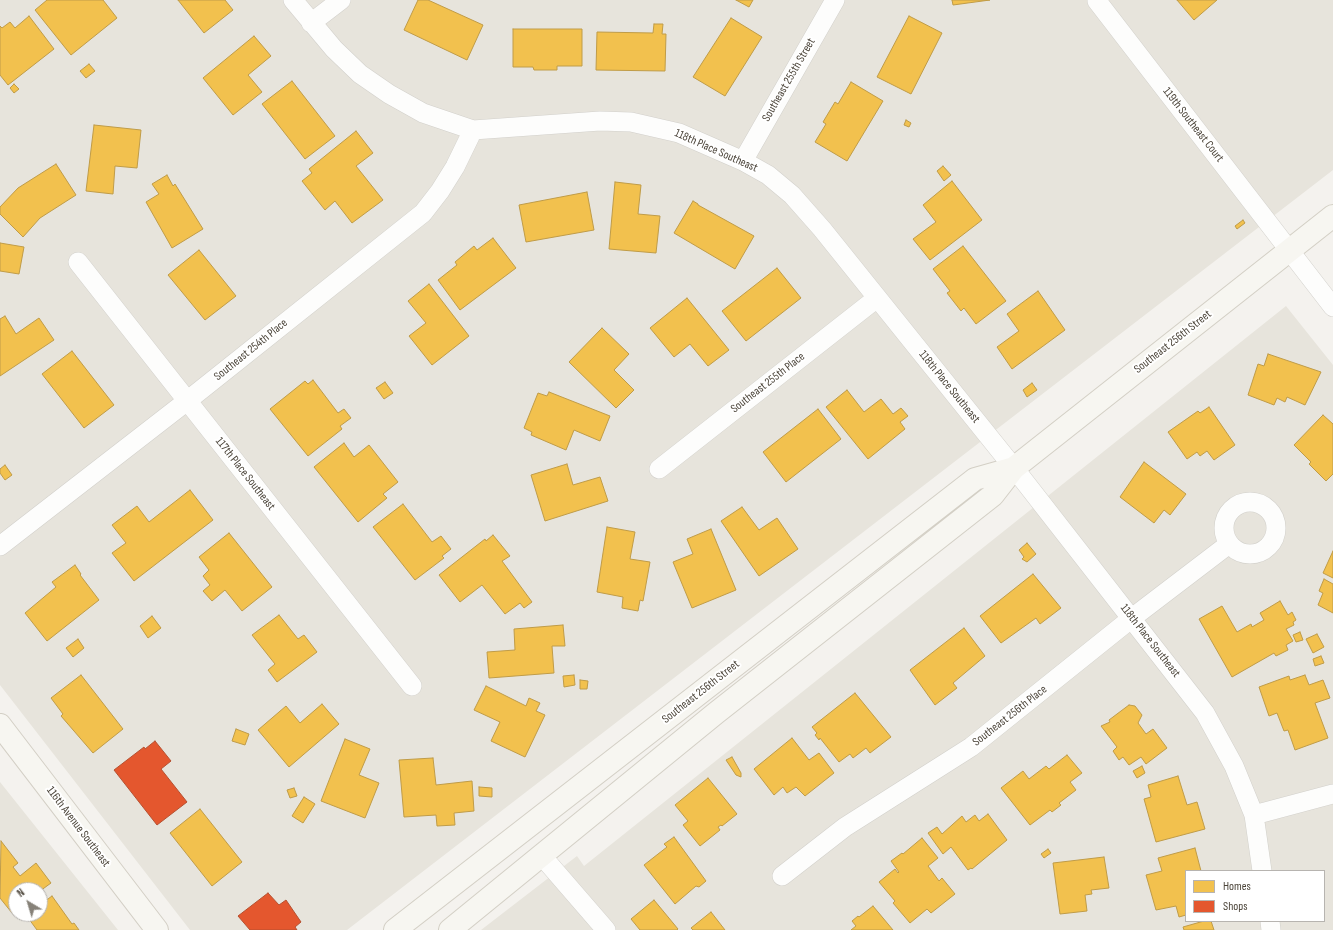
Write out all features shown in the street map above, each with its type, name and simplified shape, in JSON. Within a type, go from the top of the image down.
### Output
[{"type":"main road","name":"Southeast 256th Street","points":[[450,930],[716,713],[993,495],[1014,468],[1333,216]]},
{"type":"main road","name":"Southeast 256th Street","points":[[395,930],[975,479],[1014,468]]},
{"type":"main road","name":"116th Avenue Southeast","points":[[0,725],[157,930]]},
{"type":"street","points":[[293,0],[334,49],[360,74],[389,94],[423,113],[473,130]]},
{"type":"street","points":[[311,23],[341,0]]},
{"type":"street","name":"Southeast 255th Street","points":[[743,161],[835,0]]},
{"type":"street","name":"119th Southeast Court","points":[[1099,0],[1097,2],[1333,307]]},
{"type":"street","name":"118th Place Southeast","points":[[473,130],[600,121],[631,122],[678,133],[743,161],[768,175],[792,196],[822,229],[1014,468],[1205,713],[1234,766],[1254,815],[1262,870]]},
{"type":"street","name":"Southeast 254th Place","points":[[0,546],[188,401],[423,212],[440,191],[455,167],[473,130]]},
{"type":"street","name":"117th Place Southeast","points":[[78,262],[412,686]]},
{"type":"street","name":"Southeast 255th Place","points":[[659,469],[878,298]]},
{"type":"street","name":"Southeast 256th Place","points":[[782,876],[845,827],[971,746],[1132,618],[1229,544]]},
{"type":"street","points":[[1254,815],[1333,794]]},
{"type":"street","points":[[542,856],[606,930]]},
{"type":"shaded area","points":[[0,0],[1333,0],[1333,170],[347,930],[190,930],[0,685]]},
{"type":"shaded area","points":[[1286,306],[1333,365],[1333,930],[481,930],[577,856],[584,866]]},
{"type":"shaded area","points":[[0,782],[118,930],[0,930]]},
{"type":"building: Homes","points":[[47,0],[103,0],[117,18],[71,55],[35,10]]},
{"type":"building: Homes","points":[[178,0],[225,0],[233,10],[204,33]]},
{"type":"building: Homes","points":[[418,0],[428,0],[483,25],[467,60],[404,30]]},
{"type":"building: Homes","points":[[736,0],[753,0],[749,7]]},
{"type":"building: Homes","points":[[952,0],[990,0],[953,5]]},
{"type":"building: Homes","points":[[1177,0],[1217,0],[1194,20]]},
{"type":"building: Homes","points":[[29,16],[54,49],[8,85],[0,75],[0,26],[2,28],[10,22],[15,28]]},
{"type":"building: Homes","points":[[909,16],[942,33],[911,94],[877,77]]},
{"type":"building: Homes","points":[[731,18],[762,37],[725,96],[693,77]]},
{"type":"building: Homes","points":[[654,24],[663,24],[662,34],[666,34],[665,71],[596,70],[597,32],[653,33]]},
{"type":"building: Homes","points":[[513,29],[582,29],[582,66],[557,66],[557,70],[534,70],[533,67],[513,67]]},
{"type":"building: Homes","points":[[254,36],[271,56],[248,75],[262,92],[233,115],[203,78]]},
{"type":"building: Homes","points":[[89,64],[95,71],[86,78],[80,71]]},
{"type":"building: Homes","points":[[292,81],[335,136],[305,159],[262,104]]},
{"type":"building: Homes","points":[[851,82],[883,101],[847,161],[815,142],[826,124],[823,122],[835,102],[838,104]]},
{"type":"building: Homes","points":[[14,84],[19,89],[14,93],[10,88]]},
{"type":"building: Homes","points":[[906,120],[911,123],[909,127],[904,125]]},
{"type":"building: Homes","points":[[94,125],[141,130],[137,168],[115,166],[113,194],[86,191]]},
{"type":"building: Homes","points":[[356,131],[373,153],[356,166],[383,200],[352,223],[335,201],[325,210],[302,181],[312,173],[309,169]]},
{"type":"building: Homes","points":[[56,164],[76,195],[40,218],[23,237],[0,214],[0,207],[18,188]]},
{"type":"building: Homes","points":[[943,166],[951,175],[944,181],[937,171]]},
{"type":"building: Homes","points":[[167,175],[173,186],[175,184],[203,229],[172,248],[146,202],[159,194],[152,184]]},
{"type":"building: Homes","points":[[952,181],[982,220],[930,260],[913,239],[936,222],[923,205]]},
{"type":"building: Homes","points":[[615,182],[641,185],[638,214],[660,216],[656,253],[609,249]]},
{"type":"building: Homes","points":[[587,192],[594,230],[526,242],[519,205]]},
{"type":"building: Homes","points":[[693,201],[754,236],[735,269],[674,233]]},
{"type":"building: Homes","points":[[1243,220],[1245,223],[1237,229],[1235,226]]},
{"type":"building: Homes","points":[[493,238],[516,268],[460,310],[438,280],[457,265],[455,262],[474,246],[477,250]]},
{"type":"building: Homes","points":[[0,243],[24,247],[19,274],[0,271]]},
{"type":"building: Homes","points":[[963,246],[1006,301],[976,324],[964,308],[961,311],[947,293],[950,291],[933,269]]},
{"type":"building: Homes","points":[[199,250],[236,296],[205,320],[168,275]]},
{"type":"building: Homes","points":[[777,268],[801,298],[746,341],[722,311]]},
{"type":"building: Homes","points":[[429,284],[469,336],[432,365],[409,336],[426,323],[408,301]]},
{"type":"building: Homes","points":[[1038,291],[1065,330],[1012,369],[997,347],[1019,331],[1007,314]]},
{"type":"building: Homes","points":[[687,298],[729,350],[708,366],[690,344],[674,357],[650,328]]},
{"type":"building: Homes","points":[[5,316],[16,334],[39,318],[54,340],[0,376],[0,319]]},
{"type":"building: Homes","points":[[602,328],[629,354],[614,370],[634,390],[616,408],[569,362]]},
{"type":"building: Homes","points":[[72,351],[114,405],[84,428],[42,374]]},
{"type":"building: Homes","points":[[1268,354],[1321,372],[1305,405],[1287,397],[1285,402],[1277,398],[1274,405],[1248,395],[1258,364],[1264,366]]},
{"type":"building: Homes","points":[[313,380],[338,413],[344,409],[351,418],[340,426],[342,429],[308,456],[270,409],[305,381],[308,384]]},
{"type":"building: Homes","points":[[385,382],[393,393],[384,399],[376,388]]},
{"type":"building: Homes","points":[[1032,383],[1037,390],[1027,397],[1023,390]]},
{"type":"building: Homes","points":[[847,390],[864,412],[881,399],[893,414],[901,408],[908,416],[900,422],[905,429],[868,459],[826,407]]},
{"type":"building: Homes","points":[[549,392],[610,416],[600,441],[574,430],[566,450],[531,435],[532,432],[524,428],[538,393],[547,396]]},
{"type":"building: Homes","points":[[1209,407],[1235,445],[1214,460],[1207,451],[1200,456],[1197,452],[1187,459],[1168,432],[1198,411],[1200,413]]},
{"type":"building: Homes","points":[[818,409],[841,439],[786,482],[763,452]]},
{"type":"building: Homes","points":[[1323,415],[1333,424],[1333,474],[1326,481],[1309,464],[1311,462],[1294,445]]},
{"type":"building: Homes","points":[[344,443],[354,457],[369,445],[398,482],[383,494],[387,498],[358,522],[314,467]]},
{"type":"building: Homes","points":[[1144,462],[1186,494],[1170,515],[1164,510],[1154,523],[1120,497]]},
{"type":"building: Homes","points":[[567,464],[573,485],[600,477],[608,501],[545,521],[531,475]]},
{"type":"building: Homes","points":[[5,465],[12,475],[5,480],[0,473],[0,469]]},
{"type":"building: Homes","points":[[190,490],[213,520],[134,581],[112,553],[126,543],[112,525],[137,506],[149,522]]},
{"type":"building: Homes","points":[[403,504],[432,542],[441,536],[451,549],[442,556],[444,558],[415,580],[373,527]]},
{"type":"building: Homes","points":[[742,507],[759,530],[777,518],[798,549],[759,576],[721,521]]},
{"type":"building: Homes","points":[[607,527],[635,532],[630,559],[650,562],[643,601],[640,600],[638,611],[622,608],[623,597],[597,592]]},
{"type":"building: Homes","points":[[711,529],[736,590],[692,608],[673,562],[693,554],[687,539]]},
{"type":"building: Homes","points":[[229,533],[272,587],[242,611],[225,590],[212,601],[203,591],[210,585],[203,576],[209,570],[199,557]]},
{"type":"building: Homes","points":[[493,535],[510,556],[502,561],[532,602],[524,608],[520,603],[505,614],[482,585],[460,602],[439,575],[485,539],[486,541]]},
{"type":"building: Homes","points":[[1027,543],[1036,554],[1027,562],[1022,559],[1024,557],[1019,550]]},
{"type":"building: Homes","points":[[1333,551],[1333,578],[1323,573]]},
{"type":"building: Homes","points":[[75,565],[81,574],[80,575],[99,600],[47,641],[25,613],[56,587],[52,582]]},
{"type":"building: Homes","points":[[1033,574],[1061,608],[1040,624],[1036,618],[1001,643],[980,616]]},
{"type":"building: Homes","points":[[1324,579],[1333,584],[1333,613],[1318,605],[1323,593],[1319,591]]},
{"type":"building: Homes","points":[[1280,601],[1288,615],[1292,612],[1296,620],[1293,622],[1294,625],[1286,629],[1293,641],[1286,645],[1288,650],[1276,656],[1274,653],[1232,677],[1199,619],[1222,606],[1237,632],[1251,624],[1252,627],[1264,620],[1260,613]]},
{"type":"building: Homes","points":[[279,615],[298,639],[304,635],[317,652],[277,682],[268,670],[275,664],[252,635]]},
{"type":"building: Homes","points":[[152,616],[161,628],[148,638],[140,626]]},
{"type":"building: Homes","points":[[563,625],[565,646],[552,646],[554,673],[489,678],[487,652],[515,650],[514,629]]},
{"type":"building: Homes","points":[[964,628],[985,656],[953,683],[957,688],[935,705],[910,670]]},
{"type":"building: Homes","points":[[1300,632],[1303,640],[1296,642],[1293,635]]},
{"type":"building: Homes","points":[[1317,634],[1324,647],[1313,653],[1306,639]]},
{"type":"building: Homes","points":[[78,639],[84,648],[73,657],[66,648]]},
{"type":"building: Homes","points":[[1321,656],[1324,663],[1315,666],[1313,659]]},
{"type":"building: Homes","points":[[81,675],[123,729],[93,753],[61,716],[63,714],[51,698]]},
{"type":"building: Homes","points":[[574,675],[575,685],[564,687],[563,676]]},
{"type":"building: Homes","points":[[1305,675],[1309,685],[1323,680],[1330,698],[1315,703],[1328,738],[1295,750],[1288,730],[1284,731],[1277,713],[1269,716],[1259,687],[1289,676],[1290,680]]},
{"type":"building: Homes","points":[[580,680],[588,681],[587,689],[580,689]]},
{"type":"building: Homes","points":[[486,686],[526,706],[529,698],[540,703],[536,711],[545,715],[525,757],[491,741],[500,722],[474,710]]},
{"type":"building: Homes","points":[[855,693],[891,737],[870,753],[866,748],[853,758],[850,754],[839,762],[820,738],[819,740],[815,735],[817,733],[812,727]]},
{"type":"building: Homes","points":[[322,704],[339,724],[289,767],[258,730],[286,706],[300,723]]},
{"type":"building: Homes","points":[[1129,705],[1135,706],[1142,715],[1138,723],[1146,734],[1153,729],[1167,748],[1146,764],[1141,757],[1129,765],[1123,757],[1119,760],[1113,751],[1117,747],[1101,726],[1110,722],[1109,720]]},
{"type":"building: Homes","points":[[236,729],[249,734],[245,745],[232,741]]},
{"type":"building: Homes","points":[[792,738],[809,760],[819,753],[834,773],[805,796],[796,787],[787,793],[783,787],[774,795],[754,769]]},
{"type":"building: Homes","points":[[345,739],[370,749],[359,775],[379,783],[365,818],[321,801]]},
{"type":"building: Homes","points":[[1067,755],[1082,773],[1070,782],[1076,790],[1059,803],[1061,805],[1052,812],[1050,810],[1030,825],[1001,788],[1023,771],[1029,779],[1046,766],[1049,769]]},
{"type":"building: Homes","points":[[732,757],[741,773],[741,777],[736,775],[726,760]]},
{"type":"building: Homes","points":[[433,758],[436,785],[472,781],[474,811],[454,813],[455,825],[437,826],[436,815],[404,817],[399,760]]},
{"type":"building: Homes","points":[[1142,766],[1145,773],[1137,778],[1133,771]]},
{"type":"building: Homes","points":[[1178,776],[1187,805],[1197,802],[1205,829],[1156,842],[1144,799],[1151,797],[1148,785]]},
{"type":"building: Homes","points":[[708,778],[737,814],[722,826],[721,825],[718,827],[720,830],[700,846],[683,825],[688,821],[675,805]]},
{"type":"building: Homes","points":[[479,787],[492,788],[492,797],[479,796]]},
{"type":"building: Homes","points":[[294,788],[297,796],[290,798],[287,790]]},
{"type":"building: Homes","points":[[304,797],[315,804],[303,823],[292,816]]},
{"type":"building: Homes","points":[[200,809],[242,862],[212,886],[170,833]]},
{"type":"building: Homes","points":[[988,814],[1007,840],[972,869],[971,868],[968,870],[951,847],[943,854],[928,833],[937,827],[942,834],[962,816],[966,822],[975,815],[979,821]]},
{"type":"building: Homes","points":[[674,837],[706,881],[699,887],[696,886],[675,904],[644,865],[667,847],[664,844]]},
{"type":"building: Homes","points":[[922,838],[938,858],[928,866],[939,881],[942,878],[955,894],[931,913],[927,909],[910,923],[893,903],[895,901],[879,882],[895,869],[898,873],[899,872],[891,861],[902,853],[903,854]]},
{"type":"building: Homes","points":[[1,841],[18,863],[13,867],[20,876],[36,863],[51,883],[48,885],[48,882],[8,882],[8,908],[0,898]]},
{"type":"building: Homes","points":[[1195,848],[1201,870],[1185,870],[1185,915],[1179,917],[1176,906],[1156,910],[1146,875],[1162,871],[1158,858]]},
{"type":"building: Homes","points":[[1048,849],[1051,853],[1044,858],[1041,854]]},
{"type":"building: Homes","points":[[1104,857],[1109,888],[1091,890],[1092,894],[1085,895],[1087,911],[1060,914],[1053,863]]},
{"type":"building: Homes","points":[[52,896],[72,924],[74,923],[79,930],[37,930],[31,922],[48,922],[48,899]]},
{"type":"building: Homes","points":[[654,900],[678,929],[677,930],[640,930],[631,919]]},
{"type":"building: Homes","points":[[873,906],[893,930],[851,930],[856,926],[852,921]]},
{"type":"building: Homes","points":[[711,912],[725,930],[693,930],[691,928]]},
{"type":"building: Homes","points":[[1200,922],[1211,922],[1214,930],[1184,930],[1183,927]]},
{"type":"building: Shops","points":[[155,741],[171,761],[161,769],[187,802],[157,825],[114,770],[144,747],[145,749]]},
{"type":"building: Shops","points":[[268,893],[279,905],[286,900],[301,922],[295,927],[297,930],[250,930],[238,916]]}]
